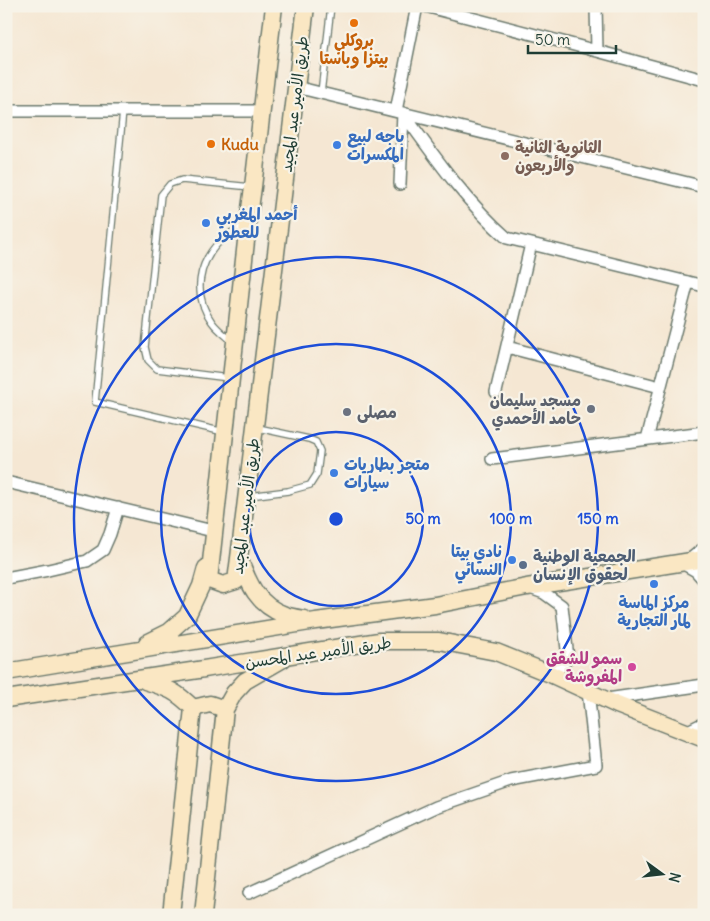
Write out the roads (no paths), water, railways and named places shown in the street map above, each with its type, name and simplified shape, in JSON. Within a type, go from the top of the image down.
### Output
[{"type":"main road","name":"طريق الأمير عبد المجيد","points":[[274,6],[208,580],[223,586],[236,581],[240,558],[306,6]]},
{"type":"main road","points":[[133,651],[169,632],[187,616],[201,586],[211,554]]},
{"type":"main road","points":[[240,558],[247,578],[256,595],[269,607],[285,615],[316,621]]},
{"type":"main road","name":"طريق الأمير عبد المحسن","points":[[6,672],[316,621],[435,605],[527,587],[704,559]]},
{"type":"main road","name":"طريق الأمير عبد المحسن","points":[[6,699],[138,680],[379,641],[439,641],[496,652],[605,700],[704,738]]},
{"type":"main road","points":[[203,915],[225,709],[234,693],[245,682],[292,654]]},
{"type":"main road","points":[[138,680],[168,688],[184,698],[193,708],[171,915]]},
{"type":"main road","points":[[193,708],[210,704],[225,709]]},
{"type":"street","points":[[400,184],[400,112],[416,6]]},
{"type":"street","points":[[425,6],[597,50],[704,80]]},
{"type":"street","points":[[596,6],[597,50]]},
{"type":"street","points":[[296,87],[704,187]]},
{"type":"street","points":[[6,111],[262,111]]},
{"type":"street","points":[[400,112],[448,174],[491,224],[507,238],[704,286]]},
{"type":"street","points":[[496,392],[531,244]]},
{"type":"street","points":[[647,440],[688,282]]},
{"type":"street","points":[[506,347],[660,387]]},
{"type":"street","points":[[492,459],[704,432]]},
{"type":"street","points":[[6,482],[213,531]]},
{"type":"street","points":[[6,578],[87,561],[103,550],[118,508]]},
{"type":"street","points":[[704,548],[685,562],[704,580]]},
{"type":"street","points":[[527,587],[544,593],[562,606],[568,658],[559,668],[548,674]]},
{"type":"street","points":[[605,700],[704,685]]},
{"type":"street","points":[[249,893],[436,806],[511,781],[596,766],[588,692]]},
{"type":"street","points":[[686,732],[704,723]]},
{"type":"lane","points":[[320,93],[331,6]]},
{"type":"lane","points":[[123,111],[95,402],[225,432]]},
{"type":"lane","points":[[231,378],[157,369],[148,360],[145,347],[161,195],[170,184],[182,180],[253,187]]},
{"type":"lane","points":[[235,344],[213,323],[204,309],[200,295],[200,277],[208,255],[222,239],[248,222]]},
{"type":"lane","points":[[247,496],[301,489],[310,486],[317,474],[320,451],[316,442],[256,427]]},
{"type":"place","name":"بروكلي بيتزا وباستا","points":[[354,23]]},
{"type":"place","name":"Kudu","points":[[211,144]]},
{"type":"place","name":"باجه لبيع المكسرات","points":[[337,145]]},
{"type":"place","name":"الثانوية الثانية والأربعون","points":[[505,156]]},
{"type":"place","name":"أحمد المغربي للعطور","points":[[206,223]]},
{"type":"place","name":"مسجد سليمان حامد الأحمدي","points":[[591,409]]},
{"type":"place","name":"مصلى","points":[[347,412]]},
{"type":"place","name":"متجر بطاريات سيارات","points":[[334,473]]},
{"type":"place","name":"نادي بيتا النسائي","points":[[512,560]]},
{"type":"place","name":"الجمعية الوطنية لحقوق الإنسان","points":[[523,565]]},
{"type":"place","name":"مركز الماسة لمار التجارية","points":[[654,584]]},
{"type":"place","name":"سمو للشقق المفروشة","points":[[632,667]]}]
